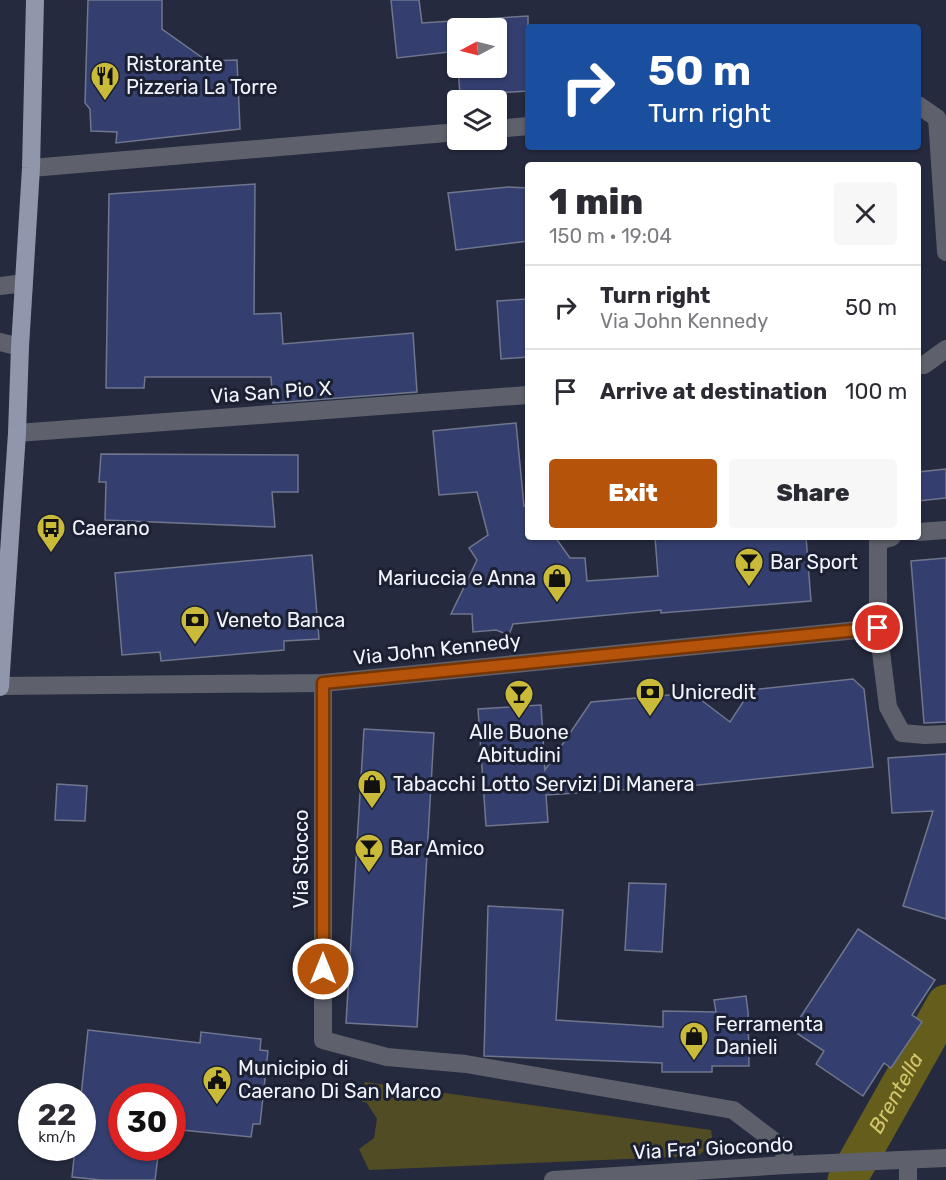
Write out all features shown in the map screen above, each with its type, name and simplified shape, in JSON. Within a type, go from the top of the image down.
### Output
[{"type":"main road","points":[[0,686],[17,433],[31,168],[35,0]]},
{"type":"street","points":[[921,107],[936,118],[946,252]]},
{"type":"street","points":[[507,128],[525,126]]},
{"type":"street","points":[[31,168],[447,133]]},
{"type":"street","points":[[0,286],[24,283]]},
{"type":"street","points":[[0,342],[20,347]]},
{"type":"street","points":[[921,365],[946,349]]},
{"type":"street","name":"Via San Pio X","points":[[17,433],[525,395]]},
{"type":"street","points":[[921,532],[946,530]]},
{"type":"street","points":[[882,540],[878,541],[878,628],[888,707],[902,733],[946,734]]},
{"type":"street","name":"Via John Kennedy","points":[[0,686],[323,683],[878,628]]},
{"type":"street","name":"Via Stocco","points":[[323,683],[323,1040],[387,1057],[466,1064],[733,1110],[783,1148],[794,1165]]},
{"type":"street","name":"Via Fra' Giocondo","points":[[553,1180],[946,1158]]},
{"type":"street","points":[[908,1160],[908,1180]]},
{"type":"shaded area","points":[[365,1082],[711,1130],[713,1143],[698,1156],[369,1170],[359,1149],[374,1138],[377,1119],[367,1103],[357,1100]]},
{"type":"building","points":[[88,0],[162,0],[162,29],[207,61],[237,60],[240,129],[116,143],[117,132],[91,131],[90,109],[85,103]]},
{"type":"building","points":[[391,0],[419,0],[422,23],[447,21],[447,52],[397,58]]},
{"type":"building","points":[[528,16],[528,24],[525,24],[525,91],[460,90],[459,78],[507,78],[507,18],[498,18]]},
{"type":"building","points":[[255,184],[254,314],[281,313],[283,344],[413,333],[417,392],[273,403],[271,377],[145,377],[144,388],[106,388],[109,194]]},
{"type":"building","points":[[508,187],[525,188],[525,241],[456,250],[448,193]]},
{"type":"building","points":[[525,299],[525,357],[501,359],[497,301]]},
{"type":"building","points":[[516,423],[525,505],[525,540],[557,540],[570,558],[585,558],[587,581],[658,576],[655,540],[806,540],[811,601],[661,613],[661,610],[513,624],[509,635],[496,630],[473,632],[472,614],[451,614],[477,560],[469,548],[488,535],[477,492],[439,495],[433,431]]},
{"type":"building","points":[[101,454],[298,455],[298,492],[272,492],[275,527],[105,520],[106,482],[99,482]]},
{"type":"building","points":[[946,469],[946,498],[921,501],[921,472]]},
{"type":"building","points":[[312,555],[319,639],[284,641],[284,650],[161,661],[160,652],[122,655],[115,573]]},
{"type":"building","points":[[946,558],[946,722],[924,723],[911,561]]},
{"type":"building","points":[[853,679],[864,689],[873,767],[698,785],[546,795],[548,822],[486,826],[478,709],[541,705],[545,770],[591,702],[692,693],[730,722],[751,690]]},
{"type":"building","points":[[364,729],[434,733],[417,1027],[346,1023]]},
{"type":"building","points":[[946,754],[946,919],[903,906],[933,811],[892,813],[888,758]]},
{"type":"building","points":[[57,784],[87,786],[85,821],[55,820]]},
{"type":"building","points":[[629,883],[666,884],[662,952],[625,950]]},
{"type":"building","points":[[488,906],[563,910],[556,1020],[663,1027],[663,1011],[716,1012],[714,1000],[746,996],[749,1066],[712,1066],[712,1072],[662,1072],[662,1063],[484,1056]]},
{"type":"building","points":[[858,929],[935,980],[912,1015],[922,1022],[891,1068],[884,1063],[863,1096],[816,1064],[824,1051],[792,1030]]},
{"type":"building","name":"Municipio di Caerano Di San Marco","points":[[88,1030],[200,1043],[201,1032],[261,1039],[260,1050],[268,1051],[260,1124],[253,1124],[251,1137],[186,1130],[186,1083],[108,1083],[108,1161],[157,1161],[155,1180],[101,1180],[72,1177],[74,1161],[96,1161],[96,1083],[82,1083]]},
{"type":"waterway","name":"Brentella","points":[[847,1180],[946,1004]]},
{"type":"place","name":"Ristorante Pizzeria La Torre","points":[[105,102]]},
{"type":"place","name":"Caerano","points":[[51,554]]},
{"type":"place","name":"Bar Sport","points":[[749,588]]},
{"type":"place","name":"Mariuccia e Anna","points":[[557,604]]},
{"type":"place","name":"Veneto Banca","points":[[195,646]]},
{"type":"place","name":"Unicredit","points":[[650,718]]},
{"type":"place","name":"Alle Buone Abitudini","points":[[519,720]]},
{"type":"place","name":"Tabacchi Lotto Servizi Di Manera","points":[[372,810]]},
{"type":"place","name":"Bar Amico","points":[[369,874]]},
{"type":"place","name":"Ferramenta Danieli","points":[[694,1062]]},
{"type":"place","name":"Municipio di Caerano Di San Marco","points":[[217,1106]]},
{"type":"route","points":[[323,969],[323,683],[878,628]]}]
